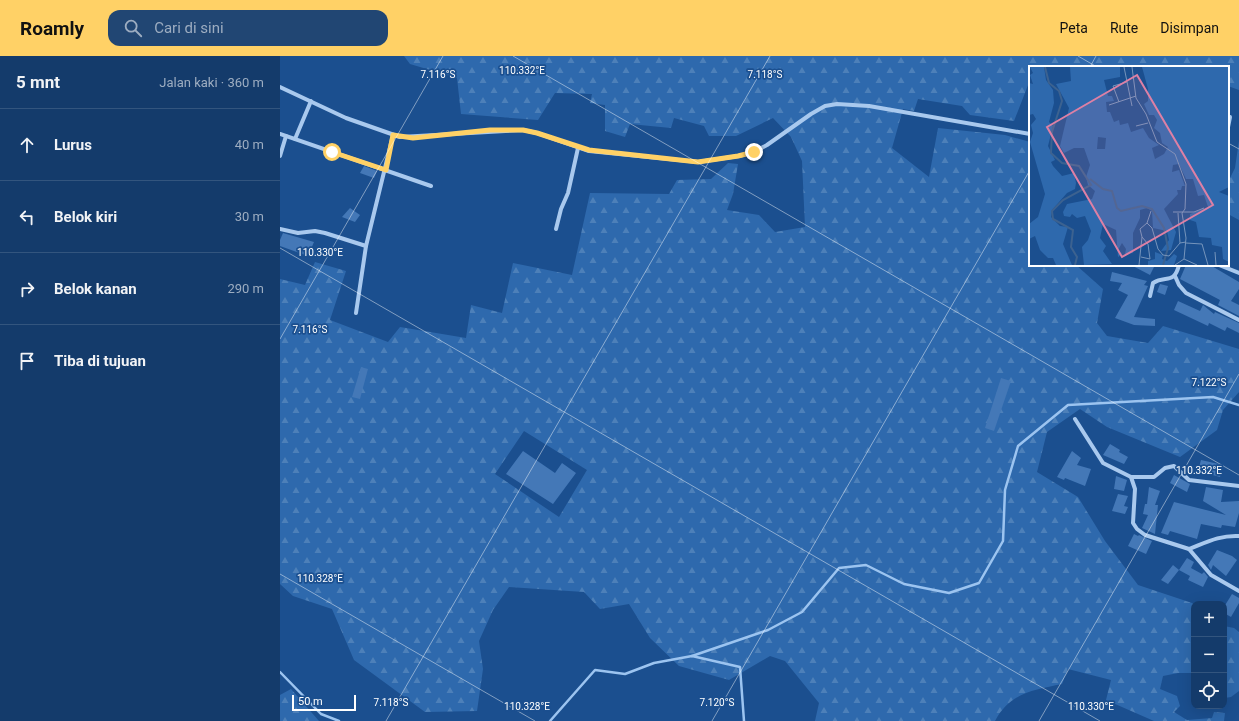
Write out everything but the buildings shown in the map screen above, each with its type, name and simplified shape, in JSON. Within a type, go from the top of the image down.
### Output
[{"type":"street","points":[[280,87],[346,118],[393,135],[413,138],[490,130],[523,130],[537,133],[578,148],[660,159],[710,161],[754,152],[768,145],[825,106],[837,104],[869,106],[1029,134]]},
{"type":"street","points":[[295,139],[311,101]]},
{"type":"street","points":[[1229,122],[1230,117]]},
{"type":"street","points":[[280,134],[431,186]]},
{"type":"street","points":[[356,313],[366,246],[386,170],[393,135]]},
{"type":"street","points":[[280,156],[286,136]]},
{"type":"street","points":[[556,229],[561,209],[570,186],[578,148]]},
{"type":"street","points":[[280,229],[298,232],[315,231],[366,246]]},
{"type":"street","points":[[1150,296],[1153,283],[1170,279],[1175,276],[1179,266]]},
{"type":"street","points":[[1222,266],[1239,273]]},
{"type":"street","points":[[1175,276],[1179,285],[1186,293],[1239,320]]},
{"type":"street","points":[[1075,419],[1103,463],[1131,477],[1154,477],[1165,468],[1174,466],[1189,480],[1239,486]]},
{"type":"street","points":[[1131,477],[1135,489],[1133,523],[1137,529],[1145,535],[1189,549],[1212,575],[1239,591]]},
{"type":"street","points":[[1189,549],[1210,539],[1225,536],[1239,536]]},
{"type":"green space","points":[[404,56],[1239,56],[1239,90],[1229,86],[1229,66],[1029,66],[1029,83],[1014,121],[970,115],[962,106],[918,99],[914,111],[903,109],[892,148],[929,177],[938,128],[1005,135],[1029,142],[1029,266],[1077,266],[1103,289],[1097,323],[1107,336],[1148,343],[1163,326],[1239,349],[1239,392],[1223,410],[1217,430],[1180,457],[1107,427],[1080,409],[1047,432],[1037,472],[1078,497],[1105,541],[1138,585],[1191,603],[1191,673],[1178,673],[1163,676],[1160,689],[1177,696],[1180,706],[1174,712],[1187,720],[1212,718],[1214,712],[1225,713],[1224,721],[1154,721],[1106,700],[1111,680],[1068,669],[1062,684],[1041,688],[1023,694],[1008,704],[995,721],[815,721],[819,703],[785,661],[770,656],[729,680],[679,666],[650,638],[629,604],[600,609],[584,592],[509,587],[493,610],[479,641],[483,669],[477,711],[425,712],[354,660],[332,609],[293,596],[280,584],[280,279],[305,285],[315,262],[346,271],[330,320],[388,342],[400,327],[466,338],[471,305],[502,313],[513,263],[572,275],[590,193],[669,194],[677,180],[711,179],[728,163],[738,164],[733,194],[727,210],[759,215],[775,232],[805,227],[802,161],[791,137],[773,118],[736,136],[709,136],[704,126],[674,118],[671,128],[630,124],[625,137],[605,131],[605,105],[590,103],[592,94],[555,93],[538,120],[461,114],[457,78],[410,64]],"holes":[[[524,431],[587,470],[559,517],[495,474]]]},
{"type":"green space","points":[[1239,141],[1239,220],[1229,215],[1229,180],[1235,168]]},
{"type":"green space","points":[[1227,627],[1234,628],[1239,632],[1239,691],[1231,697],[1227,698]]},
{"type":"green space","points":[[291,689],[319,721],[280,721],[280,695]]},
{"type":"waterway","points":[[692,656],[768,630],[802,612],[839,568],[866,565],[904,584],[949,593],[979,583],[1003,541],[1005,490],[1018,446],[1068,405],[1213,397],[1239,405]]},
{"type":"waterway","points":[[550,721],[595,670],[625,674],[654,663],[692,656],[740,667],[744,721]]},
{"type":"waterway","points":[[280,672],[321,714],[339,721]]},
{"type":"route","points":[[332,152],[386,170],[393,135],[413,138],[490,130],[523,130],[537,133],[578,148],[660,159],[698,162],[754,152]]}]
